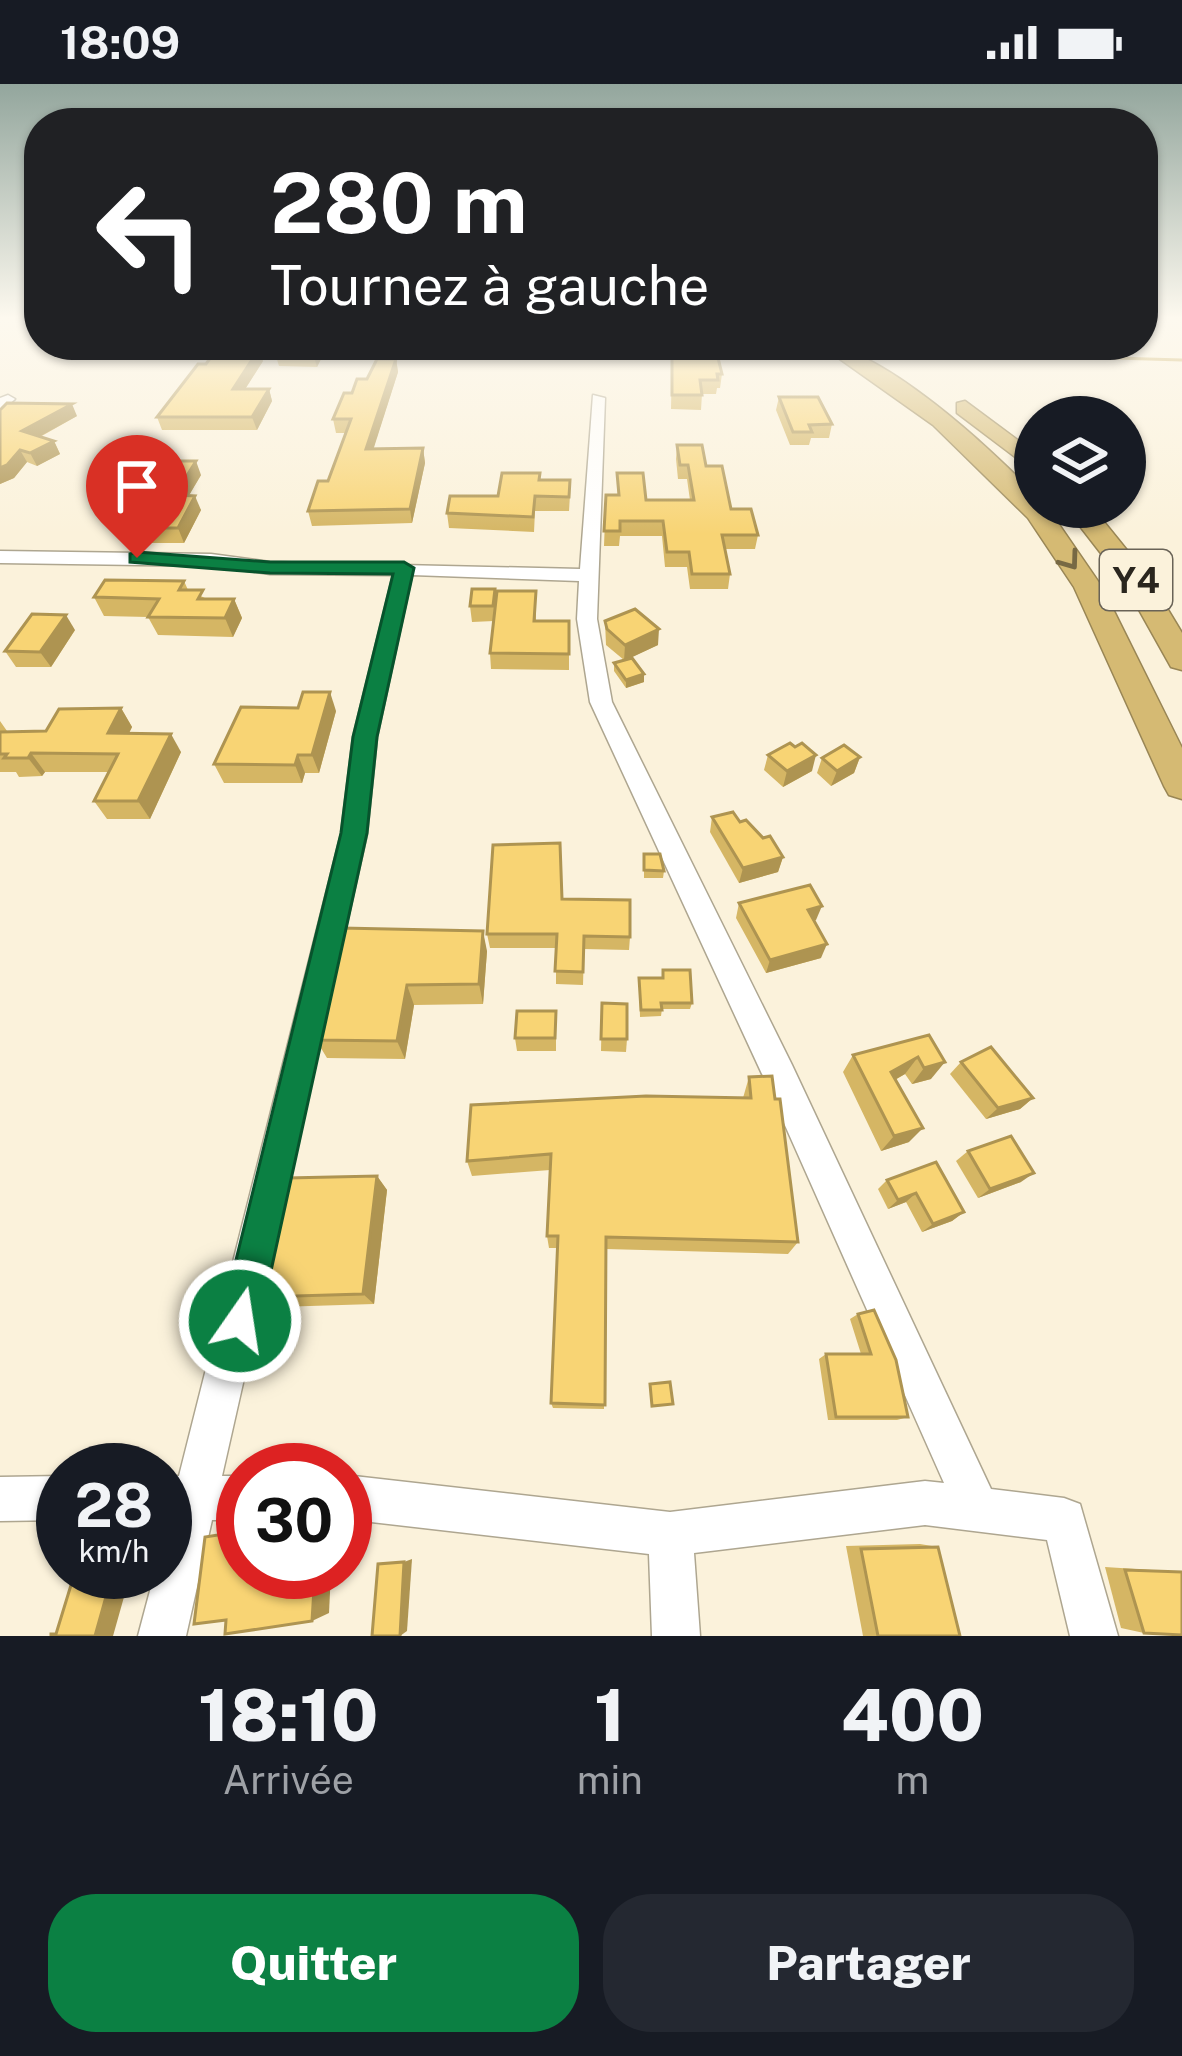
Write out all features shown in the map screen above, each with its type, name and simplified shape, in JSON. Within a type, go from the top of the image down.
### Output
[{"type":"highway","name":"Y4","points":[[898,389],[979,451],[1027,501],[1086,584],[1182,786]]},
{"type":"highway","points":[[935,389],[1014,448]]},
{"type":"highway","name":"Y4","points":[[1095,528],[1137,581],[1182,660]]},
{"type":"street","points":[[598,398],[587,619],[601,702],[780,1076],[978,1510]]},
{"type":"street","points":[[0,557],[589,576]]},
{"type":"street","points":[[192,1459],[354,833],[365,737],[404,568]]},
{"type":"street","points":[[0,1498],[36,1498]]},
{"type":"street","points":[[372,1500],[670,1534],[925,1503],[1064,1520],[1094,1636]]},
{"type":"street","points":[[670,1534],[676,1636]]},
{"type":"street","points":[[162,1636],[167,1599]]},
{"type":"building","points":[[178,389],[269,389],[252,417],[157,417]]},
{"type":"building","points":[[386,389],[366,449],[423,448],[410,509],[308,511],[318,481],[328,481],[351,419],[333,419],[344,393]]},
{"type":"building","points":[[672,389],[701,389],[702,395],[672,395]]},
{"type":"building","points":[[779,397],[818,397],[832,424],[809,425],[812,432],[793,432]]},
{"type":"building","points":[[7,403],[72,404],[22,431],[54,441],[30,453],[20,450],[0,468],[0,410]]},
{"type":"building","points":[[677,445],[702,445],[706,466],[722,466],[731,509],[751,509],[758,535],[722,535],[730,574],[692,574],[689,552],[667,552],[663,521],[620,521],[620,531],[604,531],[606,495],[619,495],[617,473],[643,473],[646,500],[694,500],[688,465],[680,465]]},
{"type":"building","points":[[143,461],[196,461],[175,495],[195,496],[178,528],[125,528],[136,512],[140,487],[127,483]]},
{"type":"building","points":[[502,473],[540,473],[539,480],[570,480],[569,497],[535,496],[533,517],[447,513],[450,496],[498,496]]},
{"type":"building","points":[[105,580],[184,581],[179,590],[203,590],[198,599],[234,599],[225,618],[148,617],[159,599],[94,597]]},
{"type":"building","points":[[472,589],[495,589],[493,606],[470,606]]},
{"type":"building","points":[[497,591],[536,591],[534,621],[569,621],[569,654],[490,653]]},
{"type":"building","points":[[635,609],[659,629],[625,645],[605,621]]},
{"type":"building","points":[[32,614],[66,615],[40,652],[5,651]]},
{"type":"building","points":[[632,658],[644,674],[626,680],[614,663]]},
{"type":"building","points":[[303,692],[330,692],[312,755],[298,755],[295,765],[214,764],[241,707],[298,708]]},
{"type":"building","points":[[121,708],[108,733],[171,734],[138,801],[94,801],[118,754],[31,753],[28,758],[4,758],[7,754],[0,754],[0,732],[46,731],[59,709]]},
{"type":"building","points":[[790,743],[795,747],[802,743],[816,755],[787,771],[768,755]]},
{"type":"building","points":[[844,745],[860,757],[837,771],[822,758]]},
{"type":"building","points":[[733,812],[763,838],[770,836],[783,857],[743,868],[712,817]]},
{"type":"building","points":[[560,843],[562,899],[630,900],[630,937],[584,936],[583,972],[555,971],[557,934],[487,934],[493,845]]},
{"type":"building","points":[[644,854],[660,854],[664,871],[644,870]]},
{"type":"building","points":[[810,885],[822,906],[808,910],[827,944],[770,960],[739,903]]},
{"type":"building","points":[[341,928],[483,931],[479,984],[407,985],[397,1041],[316,1040]]},
{"type":"building","points":[[663,970],[690,970],[692,1003],[661,1003],[662,1010],[641,1010],[639,978],[663,978]]},
{"type":"building","points":[[602,1003],[627,1004],[627,1039],[601,1039]]},
{"type":"building","points":[[517,1011],[556,1011],[555,1038],[515,1038]]},
{"type":"building","points":[[929,1035],[945,1062],[924,1068],[918,1057],[891,1072],[923,1128],[894,1136],[853,1055]]},
{"type":"building","points":[[991,1047],[1033,1098],[998,1108],[961,1062]]},
{"type":"building","points":[[772,1076],[775,1099],[780,1099],[798,1242],[606,1237],[605,1405],[551,1403],[558,1236],[547,1236],[551,1154],[467,1161],[471,1105],[646,1096],[751,1098],[749,1077]]},
{"type":"building","points":[[1011,1136],[1034,1173],[990,1189],[968,1151]]},
{"type":"building","points":[[936,1162],[964,1212],[933,1224],[916,1193],[898,1200],[887,1180]]},
{"type":"building","points":[[377,1176],[363,1294],[262,1297],[287,1178]]},
{"type":"building","points":[[874,1310],[896,1360],[908,1417],[836,1417],[826,1354],[871,1354],[858,1314]]},
{"type":"building","points":[[670,1382],[673,1404],[652,1406],[650,1384]]},
{"type":"building","points":[[216,1535],[216,1599],[313,1599],[312,1621],[225,1634],[226,1620],[194,1624],[205,1537]]},
{"type":"building","points":[[938,1547],[960,1636],[878,1636],[861,1549]]},
{"type":"building","points":[[404,1562],[400,1636],[372,1636],[378,1564]]},
{"type":"building","points":[[1125,1570],[1182,1572],[1182,1635],[1144,1633]]},
{"type":"building","points":[[67,1599],[105,1599],[95,1636],[51,1636],[56,1634]]},
{"type":"route","points":[[137,558],[270,568],[404,568],[365,737],[354,833],[240,1321]]}]
